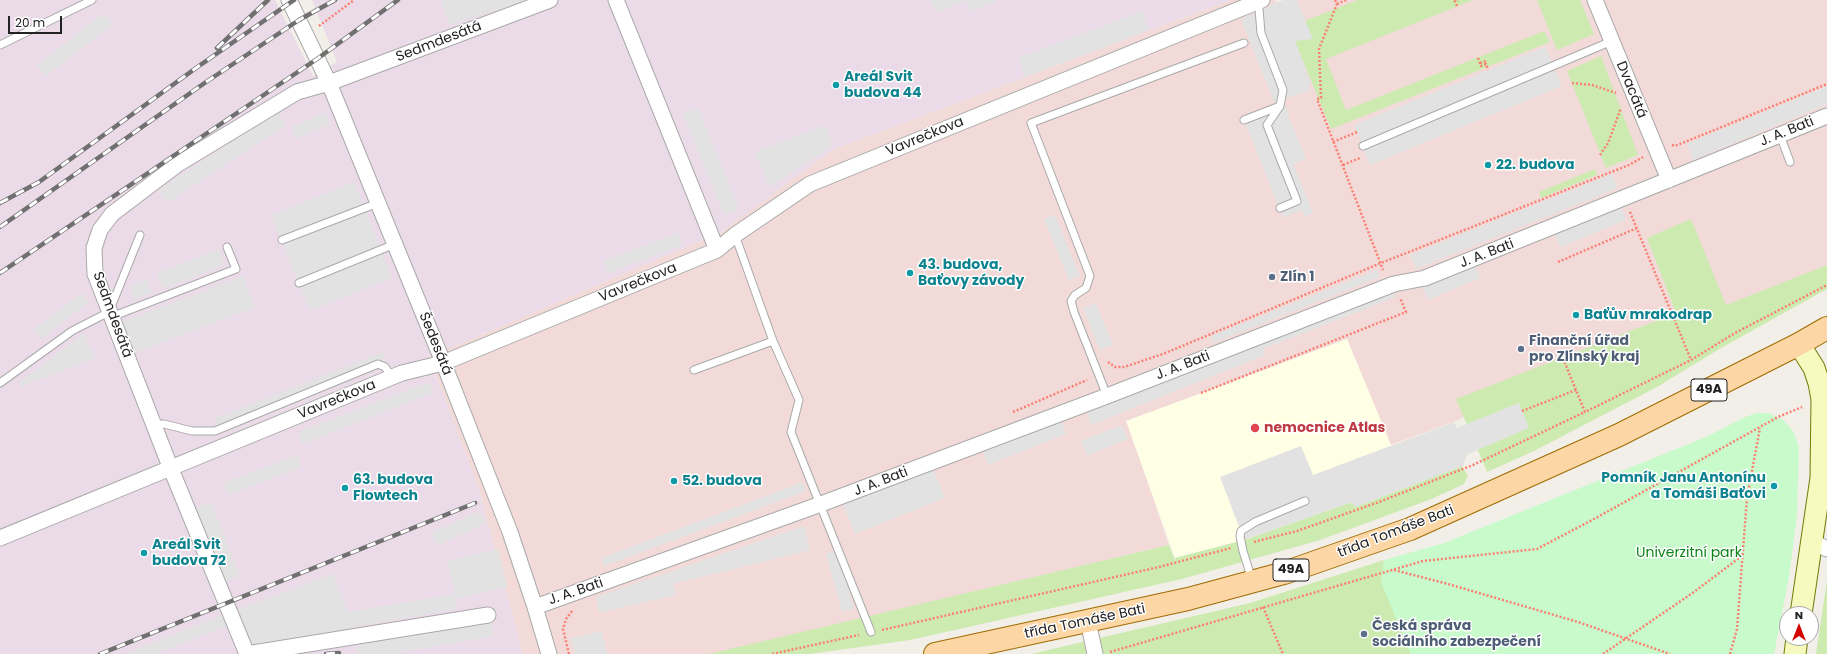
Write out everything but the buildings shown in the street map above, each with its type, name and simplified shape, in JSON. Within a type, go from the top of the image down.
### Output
[{"type":"main road","name":"třída Tomáše Bati","points":[[935,654],[1188,600],[1252,582],[1336,555],[1417,526],[1619,435],[1799,344],[1827,328]]},
{"type":"main road","name":"49A","points":[[1799,344],[1827,334]]},
{"type":"main road","points":[[1799,344],[1814,368],[1819,383],[1822,400],[1820,546],[1803,606]]},
{"type":"street","points":[[288,0],[329,83]]},
{"type":"street","name":"Sedmdesátá","points":[[247,654],[153,424],[95,274],[94,248],[100,230],[112,214],[185,160],[297,92],[329,83],[550,0]]},
{"type":"street","points":[[616,0],[717,250]]},
{"type":"street","name":"Dvacátá","points":[[1595,0],[1669,180]]},
{"type":"street","name":"Vavrečkova","points":[[0,538],[392,377],[402,373],[443,363],[717,250],[735,235],[810,184],[1258,1]]},
{"type":"street","name":"Šedesátá","points":[[329,83],[510,532],[549,654]]},
{"type":"street","name":"J. A. Bati","points":[[535,607],[821,504],[1107,396],[1392,285],[1425,278],[1827,116]]},
{"type":"street","points":[[247,654],[488,615]]},
{"type":"street","points":[[1088,621],[1094,654]]},
{"type":"lane","points":[[0,45],[92,0]]},
{"type":"lane","points":[[1258,1],[1261,33],[1283,90],[1280,106],[1267,125],[1297,201],[1280,208]]},
{"type":"lane","points":[[1363,146],[1612,41]]},
{"type":"lane","points":[[1107,396],[1074,312],[1072,302],[1075,295],[1086,288],[1090,276],[1031,124],[1244,43]]},
{"type":"lane","points":[[1244,120],[1280,106]]},
{"type":"lane","points":[[1780,135],[1790,162]]},
{"type":"lane","points":[[282,240],[378,202]]},
{"type":"lane","points":[[110,315],[140,235]]},
{"type":"lane","points":[[735,235],[773,341],[799,400],[790,432],[821,504],[871,632]]},
{"type":"lane","points":[[299,283],[395,244]]},
{"type":"lane","points":[[0,383],[72,331],[110,315],[236,270],[227,247]]},
{"type":"lane","points":[[694,370],[773,341]]},
{"type":"lane","points":[[153,424],[164,424],[192,431],[215,431],[378,364],[385,367],[392,377]]},
{"type":"lane","points":[[1252,582],[1242,546],[1240,536],[1241,531],[1244,527],[1305,501]]},
{"type":"path","points":[[306,35],[354,0]]},
{"type":"path","points":[[1335,0],[1337,4]]},
{"type":"path","points":[[1201,393],[1406,312],[1381,263],[1317,99],[1321,98],[1319,49],[1337,4],[1346,0]]},
{"type":"path","points":[[1457,6],[1455,1],[1458,0]]},
{"type":"path","points":[[1478,58],[1481,66],[1486,64],[1488,70]]},
{"type":"path","points":[[1480,63],[1486,61]]},
{"type":"path","points":[[1572,83],[1592,86],[1623,95]]},
{"type":"path","points":[[1668,144],[1675,146],[1827,84]]},
{"type":"path","points":[[1600,154],[1608,143],[1622,107]]},
{"type":"path","points":[[1333,142],[1357,132]]},
{"type":"path","points":[[1108,362],[1115,367],[1124,367],[1163,354],[1381,263],[1629,165],[1643,156],[1643,151]]},
{"type":"path","points":[[1343,165],[1366,156]]},
{"type":"path","points":[[1624,198],[1691,360]]},
{"type":"path","points":[[1558,262],[1637,228]]},
{"type":"path","points":[[772,654],[1159,567],[1297,531],[1379,502],[1473,465],[1691,360],[1735,333],[1827,285]]},
{"type":"path","points":[[1560,351],[1585,412]]},
{"type":"path","points":[[1522,411],[1576,390]]},
{"type":"path","points":[[1103,654],[1423,561],[1537,548],[1594,519],[1778,417]]},
{"type":"path","points":[[1730,654],[1736,629],[1744,554],[1747,498],[1760,427]]},
{"type":"path","points":[[1603,654],[1627,639],[1744,554]]},
{"type":"path","points":[[1394,570],[1464,588],[1578,622],[1670,654]]},
{"type":"path","points":[[1263,607],[1283,654]]},
{"type":"shaded area","points":[[0,0],[275,0],[313,76],[337,62],[312,0],[1230,0],[834,149],[721,232],[429,357],[480,493],[523,654],[0,654]]},
{"type":"shaded area","points":[[444,0],[522,0],[523,2],[450,25],[441,2]]},
{"type":"shaded area","points":[[930,0],[996,0],[996,2],[970,12],[965,1],[936,13]]},
{"type":"shaded area","points":[[1230,0],[1274,0],[1279,4],[1288,0],[1827,0],[1827,272],[1714,330],[1677,313],[1454,422],[1391,446],[1347,339],[1127,421],[1169,545],[712,654],[523,654],[480,493],[429,357],[721,232],[834,149]]},
{"type":"shaded area","points":[[1283,0],[1297,0],[1313,39],[1295,41],[1310,81],[1309,91],[1274,102],[1241,19]]},
{"type":"shaded area","points":[[1142,11],[1149,30],[1025,77],[1018,58]]},
{"type":"shaded area","points":[[104,13],[113,25],[46,76],[37,65]]},
{"type":"shaded area","points":[[1545,47],[1562,86],[1370,165],[1354,125]]},
{"type":"shaded area","points":[[1827,86],[1827,104],[1693,160],[1687,144]]},
{"type":"shaded area","points":[[1285,104],[1306,159],[1293,164],[1313,213],[1304,217],[1302,210],[1283,218],[1244,120]]},
{"type":"shaded area","points":[[698,108],[739,209],[724,215],[683,114]]},
{"type":"shaded area","points":[[277,112],[286,125],[167,203],[159,190]]},
{"type":"shaded area","points":[[325,112],[331,124],[296,139],[291,127]]},
{"type":"shaded area","points":[[825,125],[833,146],[769,187],[755,152]]},
{"type":"shaded area","points":[[1612,174],[1618,188],[1416,269],[1410,255]]},
{"type":"shaded area","points":[[354,182],[392,278],[310,311],[271,215]]},
{"type":"shaded area","points":[[1621,207],[1626,220],[1560,247],[1554,234]]},
{"type":"shaded area","points":[[1055,215],[1080,276],[1069,280],[1044,219]]},
{"type":"shaded area","points":[[678,233],[683,245],[608,273],[603,261]]},
{"type":"shaded area","points":[[219,249],[225,265],[163,289],[157,273]]},
{"type":"shaded area","points":[[1475,265],[1480,278],[1428,300],[1422,286]]},
{"type":"shaded area","points":[[1377,270],[1380,277],[1213,343],[1211,336]]},
{"type":"shaded area","points":[[243,276],[255,307],[132,354],[120,323]]},
{"type":"shaded area","points":[[147,279],[152,293],[134,300],[129,286]]},
{"type":"shaded area","points":[[1393,291],[1396,297],[1263,349],[1265,355],[1091,425],[1087,413]]},
{"type":"shaded area","points":[[81,293],[89,302],[41,339],[33,330]]},
{"type":"shaded area","points":[[1096,303],[1113,345],[1100,350],[1083,308]]},
{"type":"shaded area","points":[[84,333],[95,358],[21,387],[19,383]]},
{"type":"shaded area","points":[[1347,339],[1391,445],[1454,422],[1468,454],[1463,466],[1355,507],[1352,502],[1244,540],[1175,558],[1126,421]]},
{"type":"shaded area","points":[[383,352],[386,358],[217,425],[214,419]]},
{"type":"shaded area","points":[[429,382],[433,393],[302,444],[298,432]]},
{"type":"shaded area","points":[[1519,403],[1529,428],[1468,454],[1463,466],[1355,507],[1352,502],[1244,540],[1220,477],[1301,446],[1313,475],[1454,422],[1457,428]]},
{"type":"shaded area","points":[[1061,420],[1066,434],[988,465],[983,452]]},
{"type":"shaded area","points":[[1122,425],[1128,439],[1087,456],[1081,441]]},
{"type":"shaded area","points":[[297,455],[302,467],[228,495],[223,483]]},
{"type":"shaded area","points":[[933,469],[945,498],[855,534],[843,505]]},
{"type":"shaded area","points":[[803,482],[806,491],[604,566],[601,558]]},
{"type":"shaded area","points":[[211,502],[240,576],[224,582],[196,508]]},
{"type":"shaded area","points":[[480,511],[486,523],[437,546],[431,533]]},
{"type":"shaded area","points":[[804,526],[810,550],[673,584],[676,595],[599,613],[596,597]]},
{"type":"shaded area","points":[[498,549],[507,587],[457,599],[455,596],[456,609],[252,645],[239,609],[333,574],[348,612],[455,594],[447,561]]},
{"type":"shaded area","points":[[837,550],[854,609],[842,612],[826,554]]},
{"type":"shaded area","points":[[222,615],[227,626],[156,654],[125,654]]},
{"type":"shaded area","points":[[492,622],[494,636],[392,654],[358,654],[356,646]]},
{"type":"shaded area","points":[[602,631],[607,654],[575,654],[571,638]]},
{"type":"green space","points":[[1358,0],[1473,0],[1326,59],[1346,110],[1544,31],[1550,42],[1331,129],[1289,27]]},
{"type":"green space","points":[[1537,0],[1580,0],[1594,34],[1557,50]]},
{"type":"green space","points":[[1601,56],[1638,155],[1606,168],[1567,71]]},
{"type":"green space","points":[[1595,169],[1597,175],[1541,198],[1539,192]]},
{"type":"green space","points":[[1691,219],[1726,305],[1827,265],[1827,289],[1721,348],[1657,387],[1534,451],[1487,472],[1456,399],[1676,313],[1647,238]]},
{"type":"green space","name":"Univerzitní park","points":[[1757,413],[1769,413],[1783,420],[1793,431],[1799,447],[1797,515],[1789,577],[1783,606],[1779,606],[1779,628],[1774,654],[1411,654],[1381,582],[1384,560],[1444,543],[1706,437],[1745,417]]},
{"type":"green space","points":[[1462,466],[1468,476],[1464,484],[1429,500],[1320,540],[1182,579],[910,640],[810,654],[709,654],[1169,545],[1178,568],[1175,558],[1244,540],[1352,502],[1355,507]]},
{"type":"green space","points":[[1384,560],[1382,582],[1411,654],[1103,654],[1102,651],[1086,654],[1031,654],[1250,603]]},
{"type":"green space","points":[[1827,580],[1827,654],[1816,654],[1817,646],[1819,646],[1819,634]]},
{"type":"railway","points":[[217,48],[268,0]]},
{"type":"railway","points":[[0,203],[39,182],[196,68],[294,0]]},
{"type":"railway","points":[[0,227],[206,82],[299,20],[335,0]]},
{"type":"railway","points":[[0,273],[317,59],[398,0]]},
{"type":"railway","points":[[100,654],[475,503]]},
{"type":"railway","points":[[326,654],[339,653]]},
{"type":"place","name":"Areál Svit budova 44","points":[[836,85]]},
{"type":"place","name":"22. budova","points":[[1488,165]]},
{"type":"place","name":"43. budova, Baťovy závody","points":[[910,273]]},
{"type":"place","name":"Zlín 1","points":[[1272,277]]},
{"type":"place","name":"Baťův mrakodrap","points":[[1576,315]]},
{"type":"place","name":"Finanční úřad pro Zlínský kraj","points":[[1521,349]]},
{"type":"place","name":"nemocnice Atlas","points":[[1255,428]]},
{"type":"place","name":"52. budova","points":[[674,481]]},
{"type":"place","name":"Pomník Janu Antonínu a Tomáši Baťovi","points":[[1774,486]]},
{"type":"place","name":"63. budova Flowtech","points":[[345,488]]},
{"type":"place","name":"Areál Svit budova 72","points":[[144,553]]},
{"type":"place","name":"Česká správa sociálního zabezpečení","points":[[1364,634]]}]
